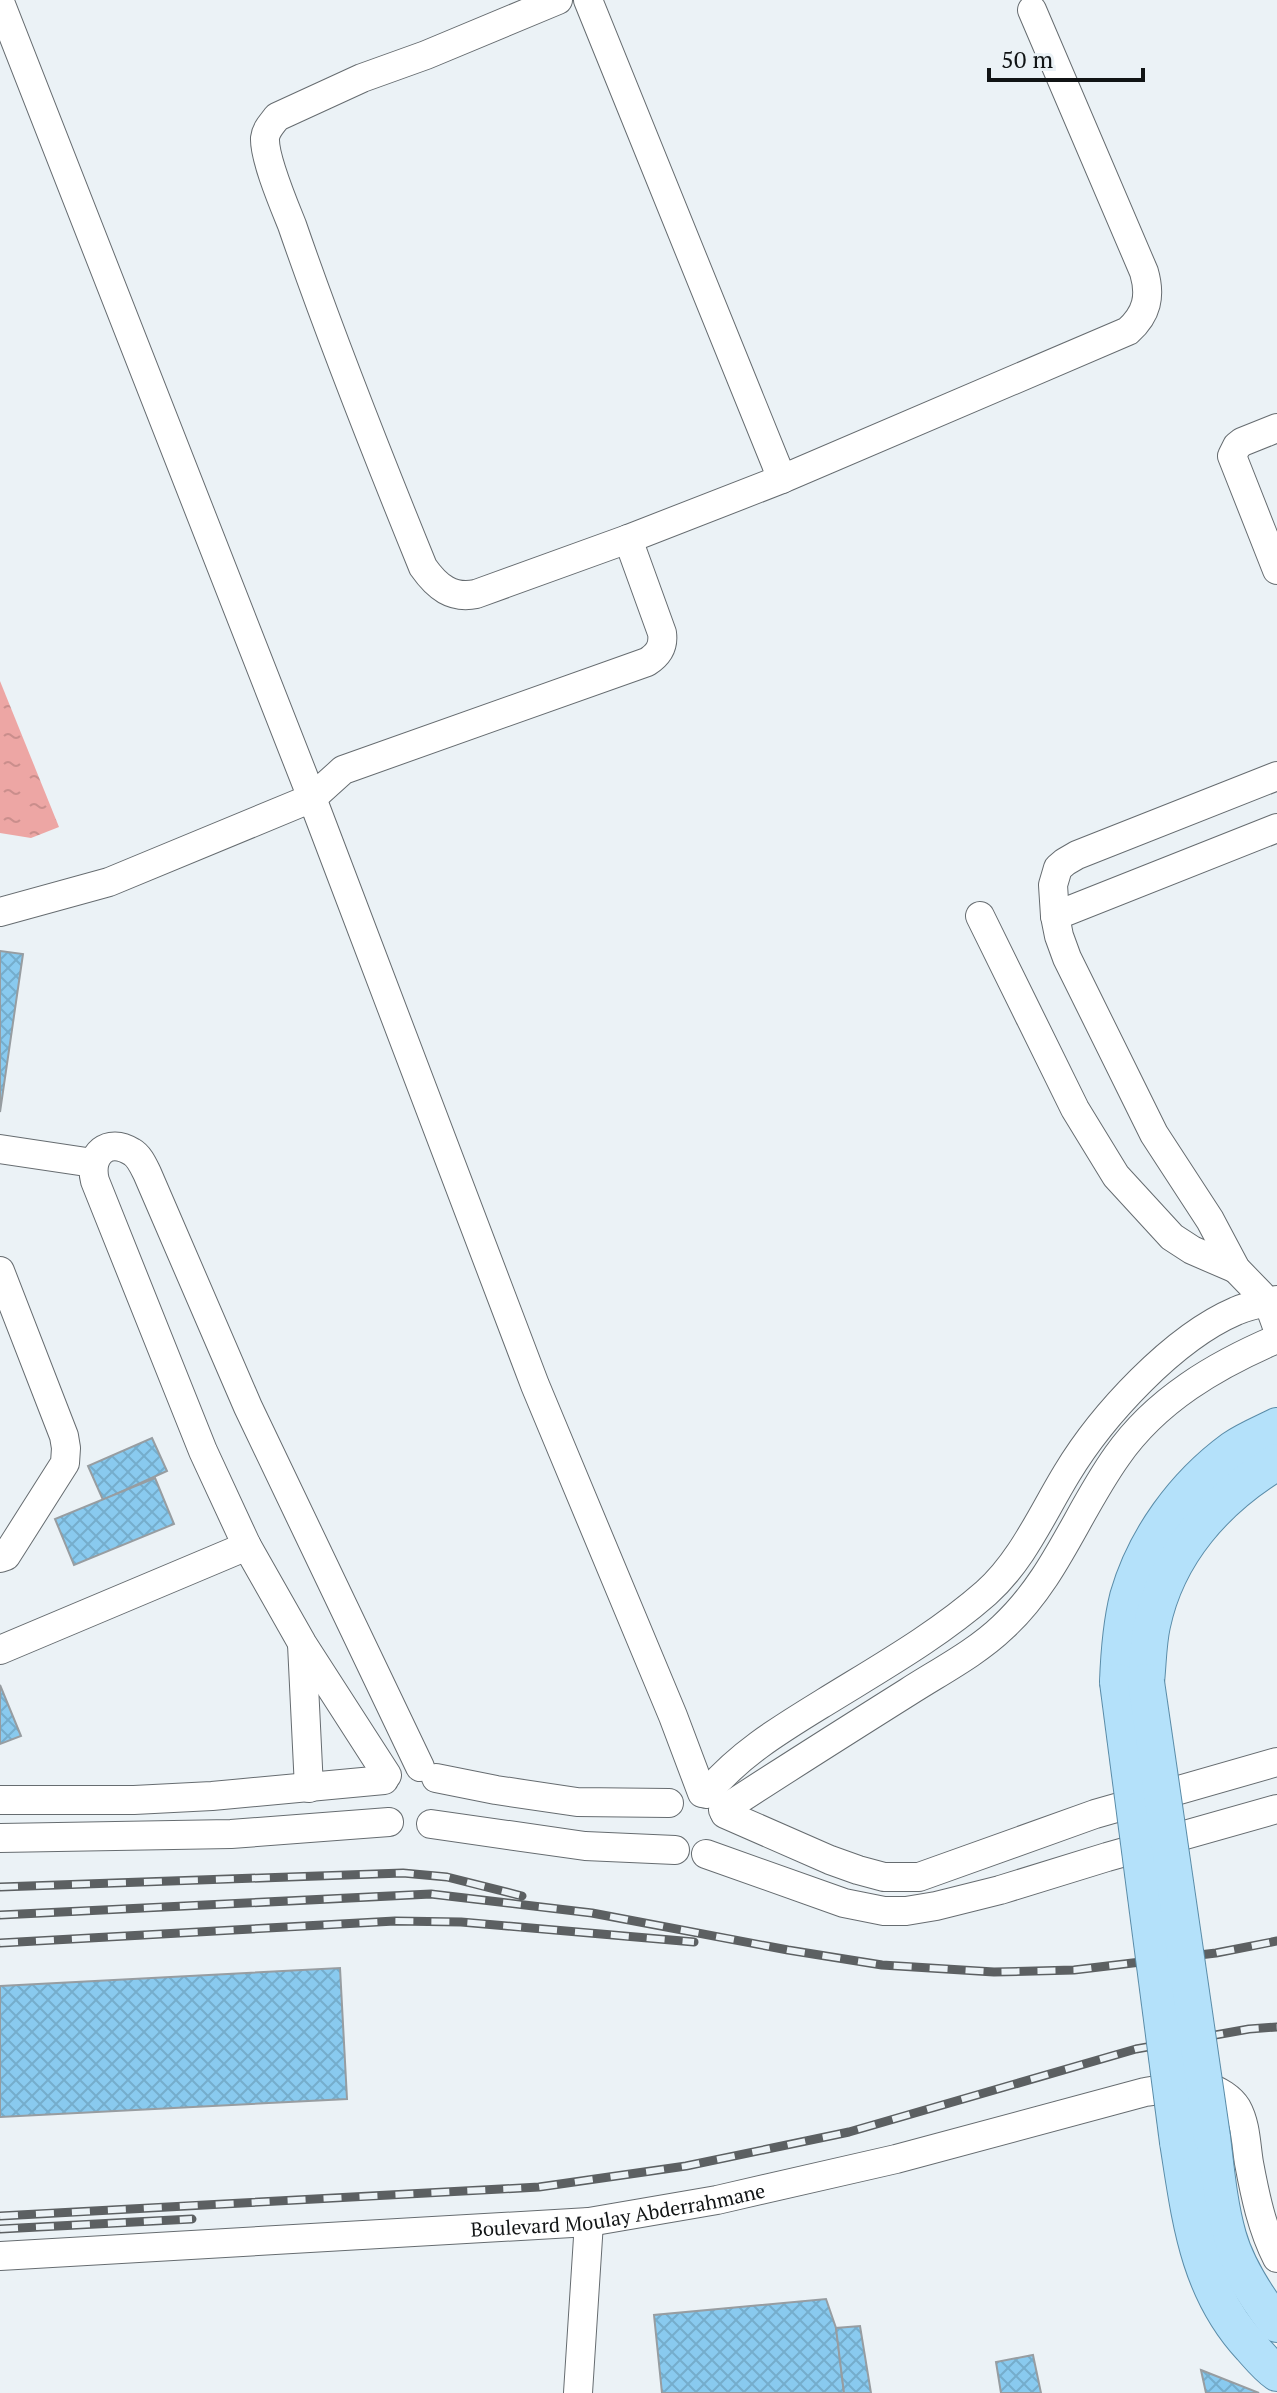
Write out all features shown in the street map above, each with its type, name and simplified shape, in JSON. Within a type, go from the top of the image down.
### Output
[{"type":"main road","points":[[1277,1426],[1234,1448],[1172,1507],[1145,1553],[1128,1597],[1120,1641],[1132,1682],[1195,2140],[1197,2249],[1216,2299],[1241,2337],[1277,2373]]},
{"type":"main road","points":[[1132,1682],[1165,1584],[1184,1546],[1210,1513],[1247,1480],[1277,1462]]},
{"type":"main road","points":[[1195,2140],[1240,2266],[1277,2324]]},
{"type":"street","points":[[558,0],[362,78],[277,117],[268,128],[265,139],[272,168],[344,369],[423,567],[433,581],[456,596],[476,594],[782,479],[1128,331],[1141,319],[1148,287],[1144,272],[1039,3]]},
{"type":"street","points":[[588,0],[782,479]]},
{"type":"street","points":[[0,2],[312,798],[535,1385],[673,1716],[700,1802],[726,1830],[719,1845],[706,1854]]},
{"type":"street","points":[[1277,428],[1242,442],[1232,456],[1277,570]]},
{"type":"street","points":[[0,912],[109,882],[312,798],[343,770],[647,662],[656,656],[663,641],[662,633],[628,539]]},
{"type":"street","points":[[1274,1310],[1236,1269],[1210,1220],[1143,1112],[1067,958],[1055,916],[1053,885],[1055,875],[1065,862],[1277,776]]},
{"type":"street","points":[[1055,916],[1277,828]]},
{"type":"street","points":[[980,916],[1075,1109],[1116,1176],[1172,1237],[1192,1250],[1236,1269]]},
{"type":"street","points":[[385,1778],[247,1546],[203,1451],[95,1181],[93,1163],[96,1155],[104,1150],[114,1147],[128,1150],[139,1158],[248,1407],[428,1772],[442,1787],[442,1807],[431,1824]]},
{"type":"street","points":[[0,1149],[93,1163]]},
{"type":"street","points":[[1235,1357],[1218,1320],[1236,1269]]},
{"type":"street","points":[[0,1271],[66,1448],[65,1463],[6,1556],[0,1558]]},
{"type":"street","points":[[700,1802],[729,1767],[767,1737],[914,1647],[988,1592],[1019,1554],[1098,1427],[1180,1347],[1218,1320],[1250,1306],[1274,1310]]},
{"type":"street","points":[[1277,1339],[1235,1357],[1173,1397],[1151,1416],[1118,1454],[1048,1573],[1028,1601],[1001,1629],[954,1663],[700,1802],[663,1814],[662,1830],[669,1845],[690,1856],[706,1854],[844,1903],[884,1911],[906,1911],[1000,1890],[1277,1809]]},
{"type":"street","points":[[0,1650],[247,1546]]},
{"type":"street","points":[[302,1643],[309,1788]]},
{"type":"street","points":[[0,1800],[134,1800],[309,1788],[385,1778],[400,1767],[410,1765],[496,1790],[577,1802],[700,1802],[858,1870],[884,1877],[919,1877],[1095,1814],[1277,1762]]},
{"type":"street","points":[[385,1778],[378,1799],[380,1809],[389,1822],[402,1829],[412,1831],[431,1824],[585,1846],[675,1850]]},
{"type":"street","points":[[0,1838],[231,1834],[389,1822]]},
{"type":"street","name":"Boulevard Moulay Abderrahmane","points":[[0,2256],[589,2222],[717,2200],[866,2166],[1145,2092],[1185,2085],[1206,2086],[1222,2093],[1237,2109],[1254,2191],[1277,2258]]},
{"type":"street","points":[[578,2393],[589,2222]]},
{"type":"water","points":[[0,681],[59,827],[31,838],[0,833]]},
{"type":"building","points":[[0,951],[23,954],[0,1112]]},
{"type":"building","points":[[152,1438],[167,1471],[103,1500],[88,1466]]},
{"type":"building","points":[[155,1478],[174,1524],[74,1565],[55,1519]]},
{"type":"building","points":[[0,1685],[21,1736],[0,1744]]},
{"type":"building","points":[[340,1968],[347,2099],[0,2117],[0,1986]]},
{"type":"building","points":[[826,2299],[836,2328],[844,2393],[662,2393],[654,2315]]},
{"type":"building","points":[[860,2326],[871,2393],[844,2393],[836,2328]]},
{"type":"building","points":[[1033,2355],[1041,2393],[1001,2393],[996,2362]]},
{"type":"building","points":[[1201,2370],[1259,2393],[1206,2393]]},
{"type":"railway","points":[[0,1887],[403,1873],[447,1877],[522,1896]]},
{"type":"railway","points":[[0,1915],[431,1894],[592,1913],[882,1965],[994,1972],[1074,1970],[1216,1953],[1277,1941]]},
{"type":"railway","points":[[0,1943],[395,1921],[461,1922],[694,1942]]},
{"type":"railway","points":[[0,2216],[539,2187],[686,2166],[849,2132],[1136,2049],[1277,2027]]},
{"type":"railway","points":[[0,2229],[192,2219]]}]
